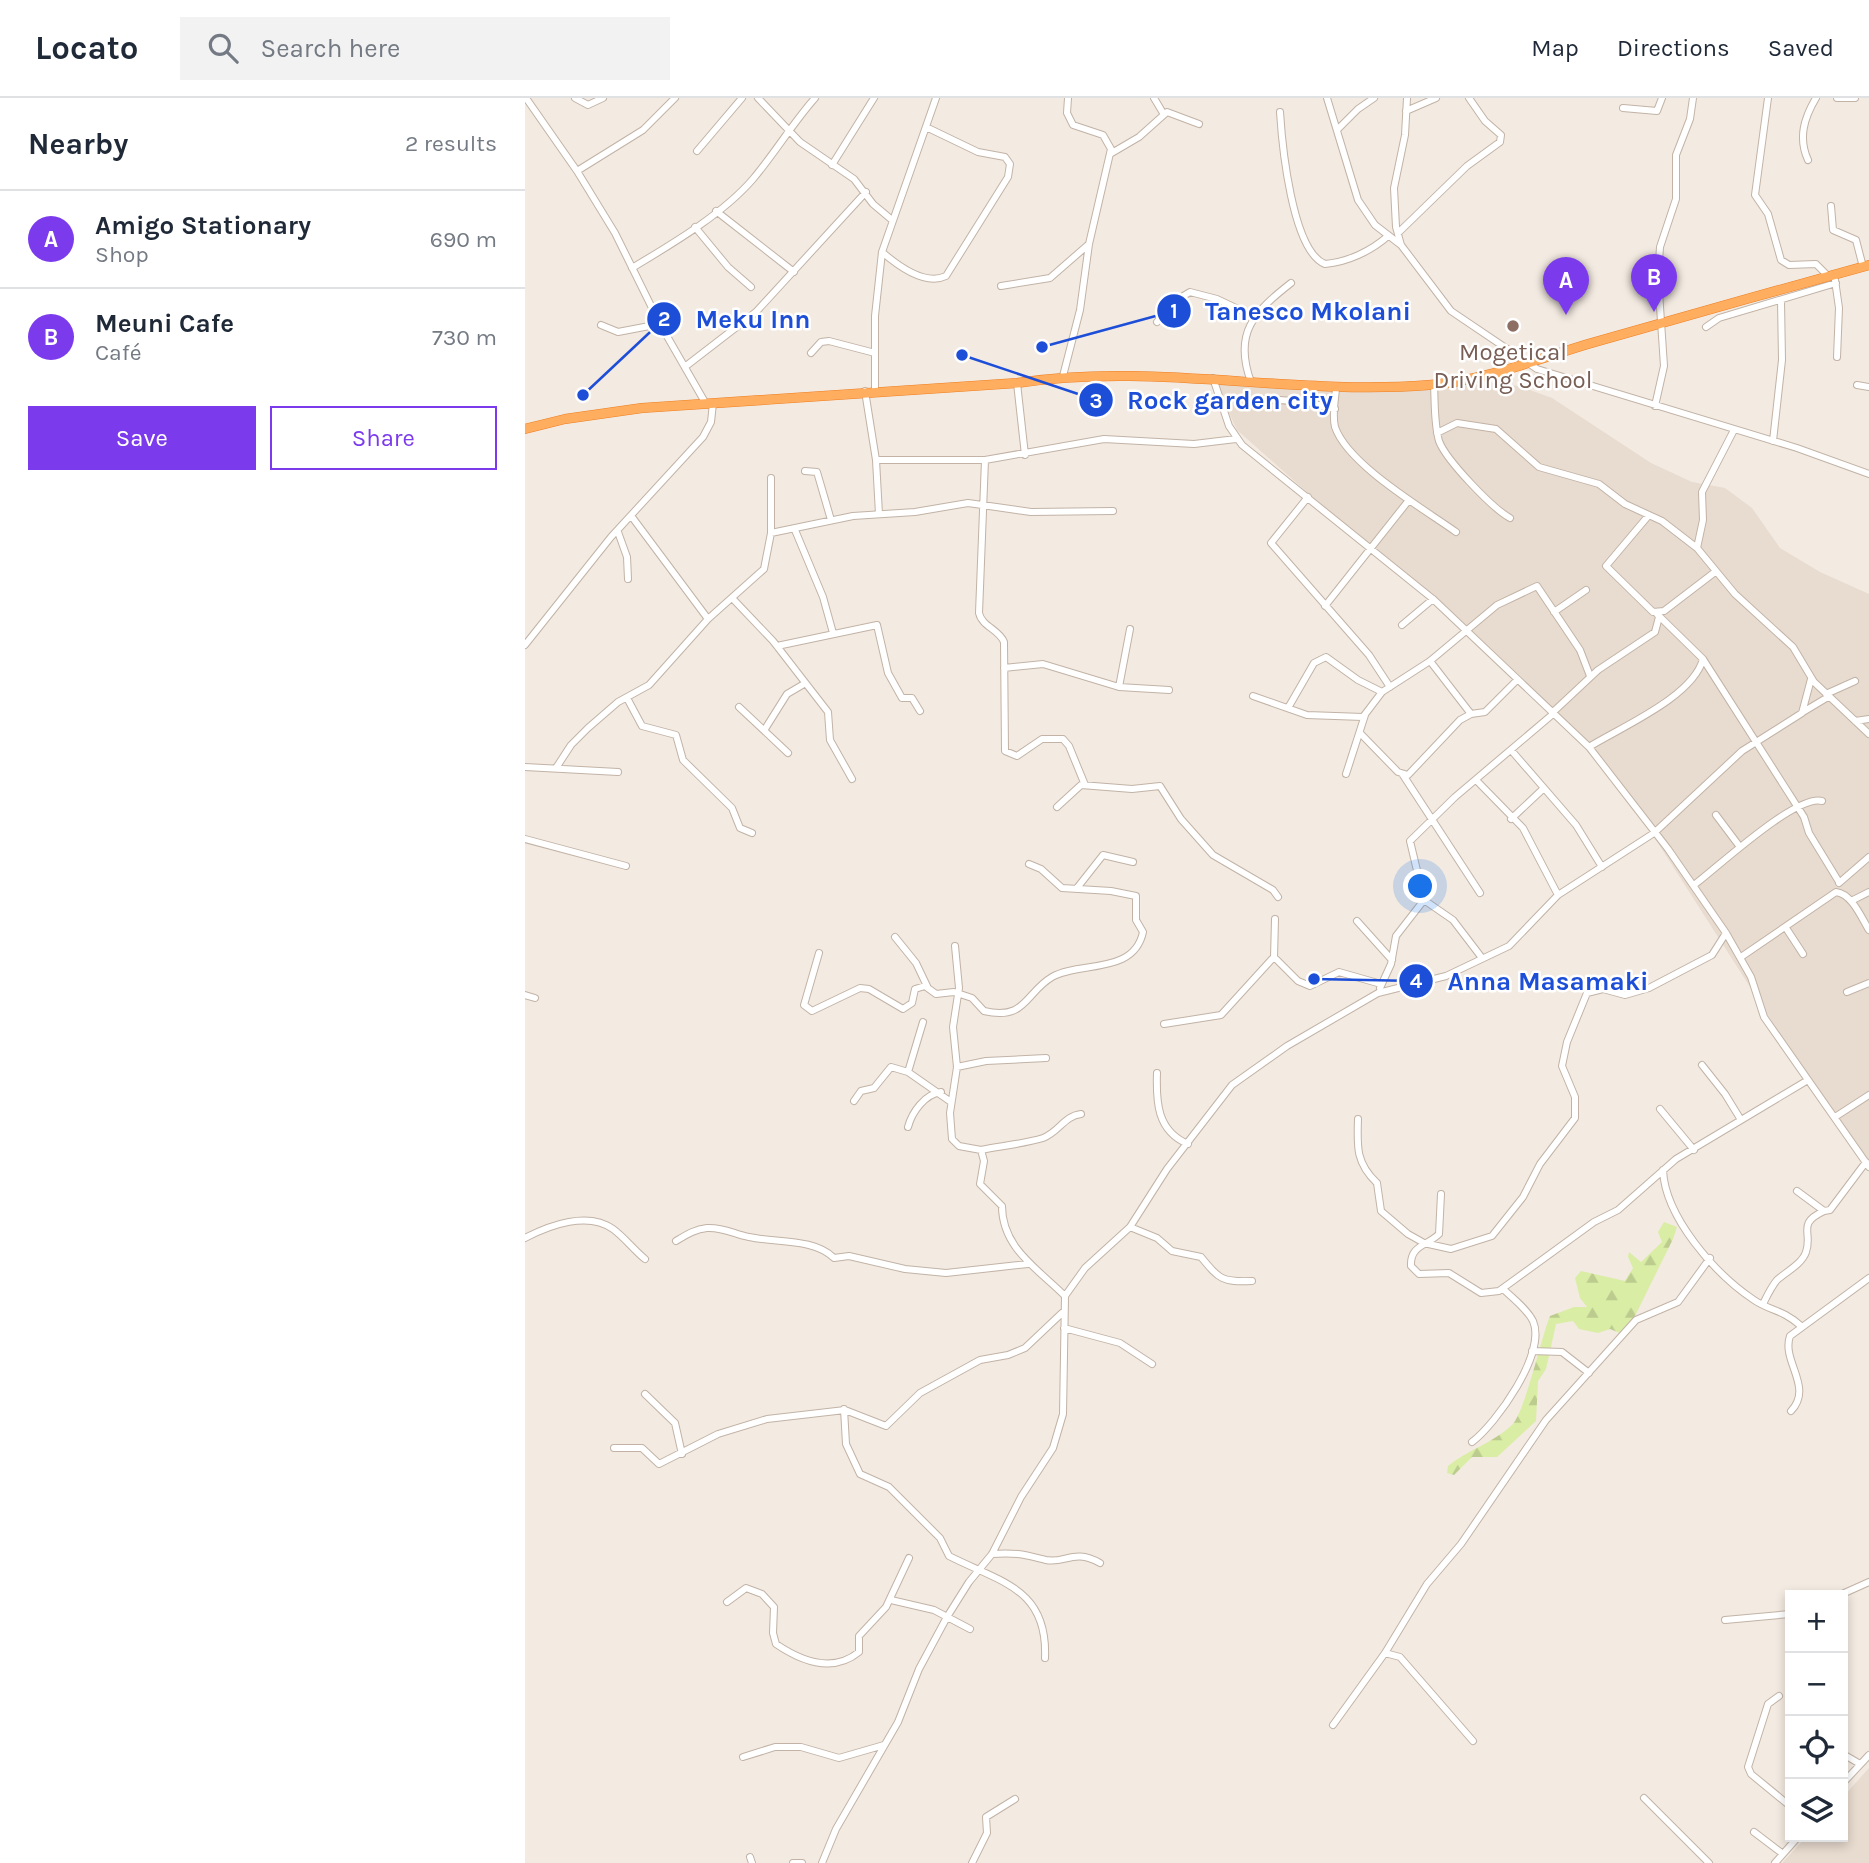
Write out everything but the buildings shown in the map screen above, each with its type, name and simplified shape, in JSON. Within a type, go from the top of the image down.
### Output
[{"type":"highway","points":[[525,429],[604,412],[870,391],[1017,383],[1063,376],[1137,374],[1336,389],[1434,385],[1528,362],[1833,278],[1866,266]]},
{"type":"street","points":[[525,645],[618,532],[703,437],[711,422],[710,403],[660,324],[577,171],[526,98]]},
{"type":"street","points":[[575,98],[588,105],[603,98]]},
{"type":"street","points":[[577,171],[643,130],[675,98]]},
{"type":"street","points":[[697,151],[742,98]]},
{"type":"street","points":[[758,98],[787,130],[854,179],[873,204],[892,220]]},
{"type":"street","points":[[632,268],[734,199],[752,180],[787,130],[815,98]]},
{"type":"street","points":[[832,165],[874,98]]},
{"type":"street","points":[[879,514],[870,391],[875,353],[877,277],[892,220],[936,98]]},
{"type":"street","points":[[1063,376],[1085,283],[1089,244],[1110,154],[1106,137],[1073,125],[1067,113],[1068,98]]},
{"type":"street","points":[[1154,98],[1163,113]]},
{"type":"street","points":[[1327,98],[1358,200],[1375,225],[1401,245],[1451,311],[1537,369],[1773,441],[1869,474]]},
{"type":"street","points":[[1337,130],[1358,109],[1374,98]]},
{"type":"street","points":[[1401,245],[1394,188],[1407,98]]},
{"type":"street","points":[[1406,111],[1436,98]]},
{"type":"street","points":[[1398,233],[1467,166],[1500,142],[1501,135],[1485,121],[1469,98]]},
{"type":"street","points":[[1623,108],[1657,111],[1663,98]]},
{"type":"street","points":[[1655,407],[1663,377],[1663,323],[1658,277],[1660,247],[1677,199],[1676,155],[1690,119],[1693,98]]},
{"type":"street","points":[[1768,98],[1755,194],[1768,214],[1781,260],[1789,265],[1817,264],[1833,278],[1837,357]]},
{"type":"street","points":[[1808,160],[1802,138],[1804,123],[1816,98]]},
{"type":"street","points":[[1837,98],[1855,98]]},
{"type":"street","points":[[1280,112],[1282,149],[1290,178],[1292,207],[1316,258],[1325,264],[1356,256],[1388,236]]},
{"type":"street","points":[[1110,154],[1139,137],[1163,113],[1176,113],[1199,124]]},
{"type":"street","points":[[882,252],[920,276],[936,279],[946,276],[1007,177],[1010,164],[1005,157],[978,152],[926,127]]},
{"type":"street","points":[[686,366],[739,327],[795,272],[866,192]]},
{"type":"street","points":[[1831,206],[1833,230],[1856,240],[1866,266]]},
{"type":"street","points":[[716,211],[795,272]]},
{"type":"street","points":[[695,227],[728,267],[751,287]]},
{"type":"street","points":[[1001,286],[1043,282],[1089,244]]},
{"type":"street","points":[[1706,327],[1720,318],[1781,301],[1833,278]]},
{"type":"street","points":[[1251,382],[1242,345],[1255,317],[1291,283]]},
{"type":"street","points":[[1157,322],[1175,301],[1189,292],[1217,299],[1255,317]]},
{"type":"street","points":[[1773,441],[1782,360],[1781,301]]},
{"type":"street","points":[[601,325],[618,332],[660,324]]},
{"type":"street","points":[[811,353],[821,342],[828,341],[875,353]]},
{"type":"street","points":[[1213,378],[1229,426],[1237,439],[1433,599],[1589,747],[1694,885],[1726,933],[1751,977],[1764,1017],[1784,1050],[1835,1117],[1867,1165],[1836,1203],[1813,1216],[1807,1224],[1807,1250],[1803,1258],[1778,1279],[1763,1304]]},
{"type":"street","points":[[1017,383],[1025,455]]},
{"type":"street","points":[[1434,385],[1437,433],[1444,450],[1488,501],[1510,519]]},
{"type":"street","points":[[1857,385],[1869,387]]},
{"type":"street","points":[[1336,389],[1335,428],[1354,452],[1375,475],[1456,532]]},
{"type":"street","points":[[1265,400],[1306,402],[1335,409]]},
{"type":"street","points":[[1437,433],[1457,424],[1496,429],[1539,467],[1599,484],[1625,504],[1662,521],[1697,548],[1715,572],[1793,647],[1811,679],[1869,734]]},
{"type":"street","points":[[1697,548],[1703,520],[1702,492],[1734,430]]},
{"type":"street","points":[[876,460],[985,460],[1104,439],[1193,444],[1237,439]]},
{"type":"street","points":[[985,460],[985,504],[978,575],[979,613],[982,621],[1002,635],[1005,751],[1017,756],[1042,740],[1063,739],[1069,746],[1085,785]]},
{"type":"street","points":[[805,471],[817,472],[831,520]]},
{"type":"street","points":[[556,768],[579,736],[627,698],[649,685],[708,619],[765,569],[771,533],[771,478]]},
{"type":"street","points":[[1308,498],[1271,543],[1369,655],[1390,687]]},
{"type":"street","points":[[1325,606],[1409,500]]},
{"type":"street","points":[[771,533],[795,530],[831,520],[985,504],[1031,512],[1113,510]]},
{"type":"street","points":[[1649,515],[1606,566],[1703,659],[1807,823],[1809,833],[1839,882]]},
{"type":"street","points":[[632,517],[708,619]]},
{"type":"street","points":[[795,530],[823,597],[833,634]]},
{"type":"street","points":[[618,532],[627,557],[628,579]]},
{"type":"street","points":[[1658,615],[1715,572]]},
{"type":"street","points":[[1346,774],[1365,715],[1382,692],[1430,661],[1497,605],[1535,586],[1541,588],[1580,650],[1590,676]]},
{"type":"street","points":[[1554,612],[1586,590]]},
{"type":"street","points":[[733,598],[777,646],[828,712],[830,740],[852,779]]},
{"type":"street","points":[[1402,625],[1433,599]]},
{"type":"street","points":[[1482,958],[1453,920],[1424,900],[1410,841],[1431,819],[1571,698],[1590,676],[1655,632],[1659,625],[1658,615]]},
{"type":"street","points":[[777,646],[877,625],[891,680],[902,698],[912,698],[920,711]]},
{"type":"street","points":[[1119,687],[1130,629]]},
{"type":"street","points":[[1289,708],[1314,663],[1326,657],[1358,680],[1382,692]]},
{"type":"street","points":[[1589,747],[1664,702],[1696,674],[1703,659]]},
{"type":"street","points":[[1430,661],[1471,714]]},
{"type":"street","points":[[1004,668],[1043,664],[1119,687],[1169,690]]},
{"type":"street","points":[[1802,713],[1811,679]]},
{"type":"street","points":[[1403,775],[1415,769],[1460,720],[1471,714],[1485,712],[1517,680]]},
{"type":"street","points":[[822,1863],[836,1829],[898,1722],[919,1669],[947,1617],[992,1554],[1021,1497],[1048,1458],[1061,1423],[1064,1328],[1062,1313],[1065,1296],[1085,1268],[1130,1227],[1167,1169],[1232,1085],[1248,1071],[1378,993],[1446,976],[1502,950],[1518,938],[1558,895],[1654,833],[1756,741],[1855,681]]},
{"type":"street","points":[[765,729],[787,694],[804,684]]},
{"type":"street","points":[[1253,696],[1307,715],[1365,715]]},
{"type":"street","points":[[627,698],[642,726],[676,735],[683,760],[732,808],[740,828],[752,833]]},
{"type":"street","points":[[739,707],[788,753]]},
{"type":"street","points":[[1855,722],[1869,719]]},
{"type":"street","points":[[1360,733],[1403,775],[1481,893]]},
{"type":"street","points":[[1511,750],[1576,825],[1602,867]]},
{"type":"street","points":[[525,767],[618,772]]},
{"type":"street","points":[[1476,780],[1530,840],[1558,895]]},
{"type":"street","points":[[1057,807],[1077,787],[1085,785],[1132,789],[1162,788],[1181,819],[1213,855],[1273,890],[1277,897]]},
{"type":"street","points":[[1511,819],[1544,788]]},
{"type":"street","points":[[1694,885],[1739,847],[1807,800],[1822,801]]},
{"type":"street","points":[[1716,816],[1739,847]]},
{"type":"street","points":[[525,839],[626,866]]},
{"type":"street","points":[[1077,888],[1103,855],[1133,862]]},
{"type":"street","points":[[1741,957],[1836,892],[1839,882],[1867,859],[1869,868]]},
{"type":"street","points":[[895,937],[916,963],[927,986],[936,994],[959,993],[976,1002],[984,1011],[1011,1011],[1025,1005],[1053,977],[1113,963],[1135,949],[1143,932],[1136,920],[1136,896],[1056,886],[1041,869],[1029,864]]},
{"type":"street","points":[[1836,892],[1845,894],[1869,930]]},
{"type":"street","points":[[1851,901],[1869,892]]},
{"type":"street","points":[[1378,993],[1392,960],[1396,936],[1424,900]]},
{"type":"street","points":[[1164,1024],[1221,1014],[1274,958],[1275,919]]},
{"type":"street","points":[[1357,921],[1392,960]]},
{"type":"street","points":[[1786,928],[1803,954]]},
{"type":"street","points":[[1358,1119],[1360,1164],[1367,1175],[1377,1183],[1381,1211],[1408,1234],[1424,1243],[1451,1248],[1492,1236],[1523,1197],[1540,1164],[1571,1127],[1576,1103],[1562,1066],[1567,1042],[1587,993],[1603,989],[1625,995],[1649,988],[1711,955],[1726,933]]},
{"type":"street","points":[[954,946],[959,993],[953,1027],[957,1067],[951,1102],[952,1139],[959,1146],[981,1150],[1044,1138],[1059,1129],[1068,1117],[1081,1114]]},
{"type":"street","points":[[819,953],[805,993],[804,1005],[812,1011],[860,988],[869,989],[903,1009],[912,1003],[915,989],[927,986]]},
{"type":"street","points":[[1274,958],[1299,981],[1310,986],[1339,972],[1381,984]]},
{"type":"street","points":[[1847,992],[1869,983]]},
{"type":"street","points":[[525,995],[535,998]]},
{"type":"street","points":[[908,1072],[923,1022]]},
{"type":"street","points":[[957,1067],[986,1061],[1046,1058]]},
{"type":"street","points":[[1702,1065],[1741,1120]]},
{"type":"street","points":[[853,1101],[861,1091],[876,1086],[889,1067],[908,1072],[941,1092],[951,1102]]},
{"type":"street","points":[[1157,1073],[1158,1107],[1173,1137],[1188,1144]]},
{"type":"street","points":[[1441,1194],[1439,1234],[1424,1243],[1411,1257],[1411,1266],[1419,1274],[1453,1274],[1481,1293],[1503,1289],[1594,1222],[1618,1210],[1663,1170],[1808,1080]]},
{"type":"street","points":[[908,1127],[916,1110],[929,1096],[941,1092]]},
{"type":"street","points":[[1835,1117],[1869,1095]]},
{"type":"street","points":[[1660,1108],[1694,1150]]},
{"type":"street","points":[[981,1150],[984,1161],[980,1184],[1002,1206],[1004,1227],[1028,1264],[1065,1296]]},
{"type":"street","points":[[1663,1170],[1666,1196],[1671,1208],[1710,1258],[1744,1291],[1763,1304],[1784,1312],[1801,1326]]},
{"type":"street","points":[[1797,1191],[1824,1211]]},
{"type":"street","points":[[525,1238],[548,1228],[590,1220],[612,1228],[645,1259]]},
{"type":"street","points":[[1130,1227],[1157,1238],[1172,1251],[1201,1257],[1216,1276],[1225,1280],[1252,1281]]},
{"type":"street","points":[[676,1241],[694,1231],[715,1228],[756,1238],[810,1246],[825,1251],[834,1258],[845,1255],[868,1258],[917,1271],[946,1273],[1028,1264]]},
{"type":"street","points":[[1333,1726],[1385,1653],[1427,1584],[1461,1544],[1546,1420],[1636,1320],[1678,1302],[1710,1258]]},
{"type":"street","points":[[1791,1411],[1797,1404],[1800,1391],[1788,1343],[1790,1336],[1869,1278]]},
{"type":"street","points":[[1472,1442],[1503,1410],[1529,1367],[1532,1321],[1503,1289]]},
{"type":"street","points":[[614,1448],[642,1448],[660,1464],[740,1426],[844,1409],[882,1425],[890,1425],[920,1393],[980,1360],[1007,1355],[1025,1348],[1062,1313]]},
{"type":"street","points":[[1064,1328],[1092,1333],[1120,1343],[1151,1364]]},
{"type":"street","points":[[1532,1351],[1562,1352],[1589,1373]]},
{"type":"street","points":[[645,1394],[675,1423],[682,1454]]},
{"type":"street","points":[[844,1409],[846,1444],[860,1474],[889,1487],[940,1538],[949,1556],[998,1576],[1034,1605],[1044,1629],[1045,1658]]},
{"type":"street","points":[[992,1554],[1027,1553],[1049,1560],[1084,1557],[1100,1563]]},
{"type":"street","points":[[727,1602],[746,1588],[762,1594],[774,1607],[773,1633],[776,1644],[804,1661],[821,1664],[843,1660],[858,1653],[859,1636],[882,1614],[891,1600],[909,1558]]},
{"type":"street","points":[[1848,1591],[1869,1581]]},
{"type":"street","points":[[891,1600],[934,1610],[970,1629]]},
{"type":"street","points":[[1725,1620],[1785,1614]]},
{"type":"street","points":[[1385,1653],[1401,1657],[1473,1741]]},
{"type":"street","points":[[1779,1696],[1768,1704],[1748,1767],[1751,1774],[1785,1802]]},
{"type":"street","points":[[743,1757],[780,1747],[804,1748],[815,1754],[839,1759],[884,1745]]},
{"type":"street","points":[[1847,1779],[1869,1755]]},
{"type":"street","points":[[1848,1757],[1860,1764]]},
{"type":"street","points":[[1644,1798],[1709,1863]]},
{"type":"street","points":[[972,1863],[987,1833],[986,1817],[1015,1799]]},
{"type":"street","points":[[1754,1832],[1783,1854]]},
{"type":"street","points":[[1775,1863],[1794,1842]]},
{"type":"street","points":[[793,1863],[802,1863]]},
{"type":"shaded area","points":[[1213,378],[1368,391],[1478,381],[1518,386],[1552,398],[1651,463],[1692,482],[1725,488],[1752,508],[1780,548],[1820,572],[1869,594],[1869,1161],[1791,1051],[1610,768],[1532,692],[1237,430]]},
{"type":"shaded area","points":[[1869,1768],[1869,1863],[1782,1863],[1801,1842],[1848,1842],[1848,1791]]},
{"type":"green space","points":[[1664,1222],[1677,1227],[1630,1326],[1622,1334],[1610,1329],[1598,1333],[1579,1329],[1573,1321],[1556,1324],[1546,1369],[1538,1381],[1536,1421],[1497,1457],[1472,1457],[1454,1475],[1447,1473],[1448,1466],[1512,1425],[1522,1406],[1550,1316],[1574,1307],[1587,1307],[1580,1298],[1575,1278],[1581,1271],[1625,1281],[1633,1268],[1628,1257],[1629,1252],[1641,1262],[1662,1242],[1658,1232]]},
{"type":"place","name":"Meuni Cafe","points":[[1654,312]]},
{"type":"place","name":"Amigo Stationary","points":[[1566,315]]},
{"type":"place","name":"Mogetical Driving School","points":[[1513,326]]},
{"type":"place","name":"Tanesco Mkolani","points":[[1042,347]]},
{"type":"place","name":"Rock garden city","points":[[962,355]]},
{"type":"place","name":"Meku Inn","points":[[583,395]]},
{"type":"place","name":"Anna Masamaki","points":[[1314,979]]}]
